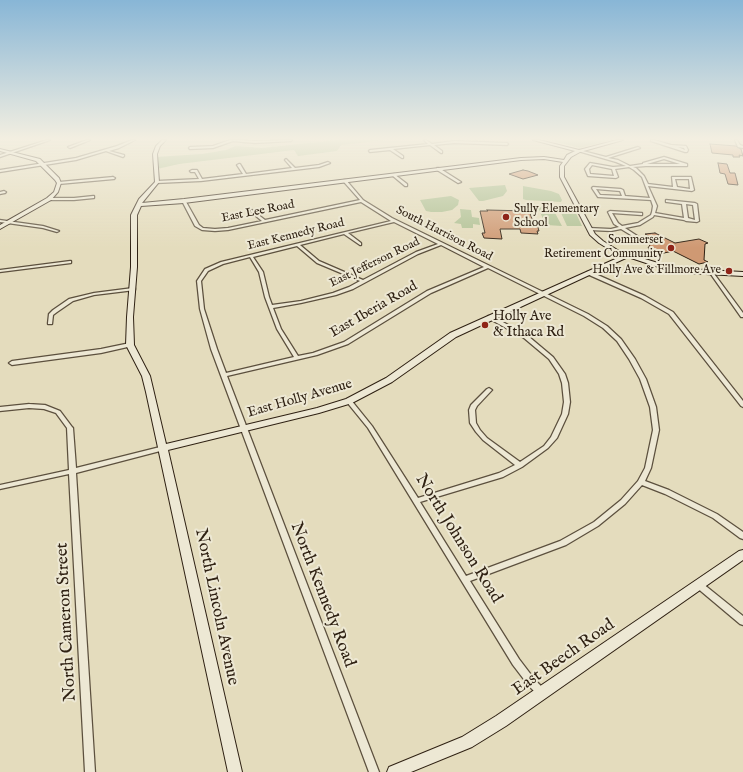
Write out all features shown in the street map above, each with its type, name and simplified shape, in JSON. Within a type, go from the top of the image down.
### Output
[{"type":"street","points":[[0,227],[49,199],[56,192],[59,183],[54,176]]},
{"type":"street","points":[[12,364],[130,345],[135,229],[134,215],[138,205],[157,182],[157,176]]},
{"type":"street","points":[[199,176],[201,180]]},
{"type":"street","points":[[157,182],[201,180],[236,176]]},
{"type":"street","points":[[138,205],[184,201],[386,176]]},
{"type":"street","points":[[395,176],[406,185]]},
{"type":"street","points":[[449,176],[459,182]]},
{"type":"street","points":[[562,176],[590,230],[601,242],[626,256],[664,267],[743,274]]},
{"type":"street","points":[[603,176],[616,176]]},
{"type":"street","points":[[590,230],[610,230],[623,228],[644,222],[653,214],[655,209],[652,199],[641,176]]},
{"type":"street","points":[[59,183],[113,178]]},
{"type":"street","points":[[646,186],[692,190],[690,178],[673,178],[675,188]]},
{"type":"street","name":"South Harrison Road","points":[[345,181],[362,200],[394,221],[586,315],[605,327],[619,340],[643,378],[653,407],[656,430],[648,468],[641,482],[623,502],[596,524],[576,535],[532,555],[466,579]]},
{"type":"street","points":[[624,197],[621,190],[594,188],[599,196],[652,199]]},
{"type":"street","points":[[49,199],[93,197]]},
{"type":"street","name":"East Lee Road","points":[[184,201],[195,224],[204,229],[225,230],[362,200]]},
{"type":"street","points":[[653,214],[697,221],[695,204],[666,201]]},
{"type":"street","points":[[684,203],[686,220]]},
{"type":"street","points":[[252,211],[264,221]]},
{"type":"street","points":[[641,214],[610,212],[616,224],[644,242]]},
{"type":"street","points":[[0,221],[43,227],[57,231]]},
{"type":"street","name":"East Kennedy Road","points":[[204,272],[212,266],[222,263],[394,221]]},
{"type":"street","points":[[345,233],[360,244]]},
{"type":"street","name":"East Jefferson Road","points":[[271,307],[322,298],[340,292],[417,253],[440,244]]},
{"type":"street","points":[[298,245],[310,257],[318,262],[363,281]]},
{"type":"street","points":[[251,256],[261,272],[279,329],[297,358]]},
{"type":"street","name":"East Holly Avenue","points":[[0,487],[74,471],[319,410],[349,401],[388,380],[454,335],[490,317],[626,256]]},
{"type":"street","points":[[0,271],[70,262]]},
{"type":"street","name":"East Iberia Road","points":[[224,375],[315,354],[346,343],[429,292],[487,267]]},
{"type":"street","name":"North Kennedy Road","points":[[204,272],[199,281],[205,323],[374,772]]},
{"type":"street","points":[[712,272],[743,316]]},
{"type":"street","points":[[589,273],[643,297],[671,313],[743,405]]},
{"type":"street","points":[[50,323],[52,315],[55,311],[71,300],[94,294],[133,289]]},
{"type":"street","points":[[417,501],[501,475],[520,465],[546,447],[554,438],[566,414],[567,392],[562,374],[551,358],[526,337],[490,317]]},
{"type":"street","name":"North Lincoln Avenue","points":[[130,345],[146,376],[164,448],[235,772]]},
{"type":"street","points":[[489,390],[474,405],[471,414],[473,423],[485,439],[520,465]]},
{"type":"street","name":"North Johnson Road","points":[[349,401],[370,426],[516,662],[542,694]]},
{"type":"street","name":"North Cameron Street","points":[[0,409],[40,406],[58,412],[70,428],[74,471],[90,772]]},
{"type":"street","points":[[641,482],[667,492],[715,516],[743,536]]},
{"type":"street","name":"East Beech Road","points":[[394,772],[467,742],[542,694],[743,554]]},
{"type":"street","points":[[699,585],[743,621]]},
{"type":"green space","points":[[505,185],[507,191],[503,196],[483,201],[479,201],[469,188]]},
{"type":"green space","points":[[523,186],[551,191],[559,194],[562,200],[561,202],[523,199]]},
{"type":"green space","points":[[451,196],[459,200],[458,205],[452,210],[442,212],[426,211],[420,200]]},
{"type":"green space","points":[[543,206],[555,206],[558,208],[555,213],[562,226],[546,225],[538,208]]},
{"type":"green space","points":[[563,207],[573,207],[582,226],[567,226],[561,213]]},
{"type":"green space","points":[[460,209],[471,210],[472,217],[479,218],[480,225],[473,224],[473,228],[462,228],[461,224],[454,223],[461,217]]},
{"type":"building","points":[[515,176],[534,176],[523,179]]},
{"type":"building","points":[[726,176],[736,176],[738,185],[728,184]]},
{"type":"building","name":"Sully Elementary School","points":[[487,210],[529,211],[534,224],[537,224],[539,231],[537,231],[538,234],[521,233],[520,229],[500,229],[502,239],[484,238],[482,233],[485,233],[480,211],[488,211]]},
{"type":"building","name":"Sommerset Retirement Community","points":[[655,233],[675,243],[699,239],[708,243],[705,244],[704,260],[708,262],[699,264],[673,251],[655,255],[648,250],[651,249],[648,248],[654,239],[645,234]]},
{"type":"place","name":"Sully Elementary School","points":[[506,217]]},
{"type":"place","name":"Sommerset Retirement Community","points":[[671,248]]},
{"type":"place","name":"Holly Ave & Fillmore Ave","points":[[729,271]]},
{"type":"place","name":"Holly Ave & Ithaca Rd","points":[[485,325]]}]
